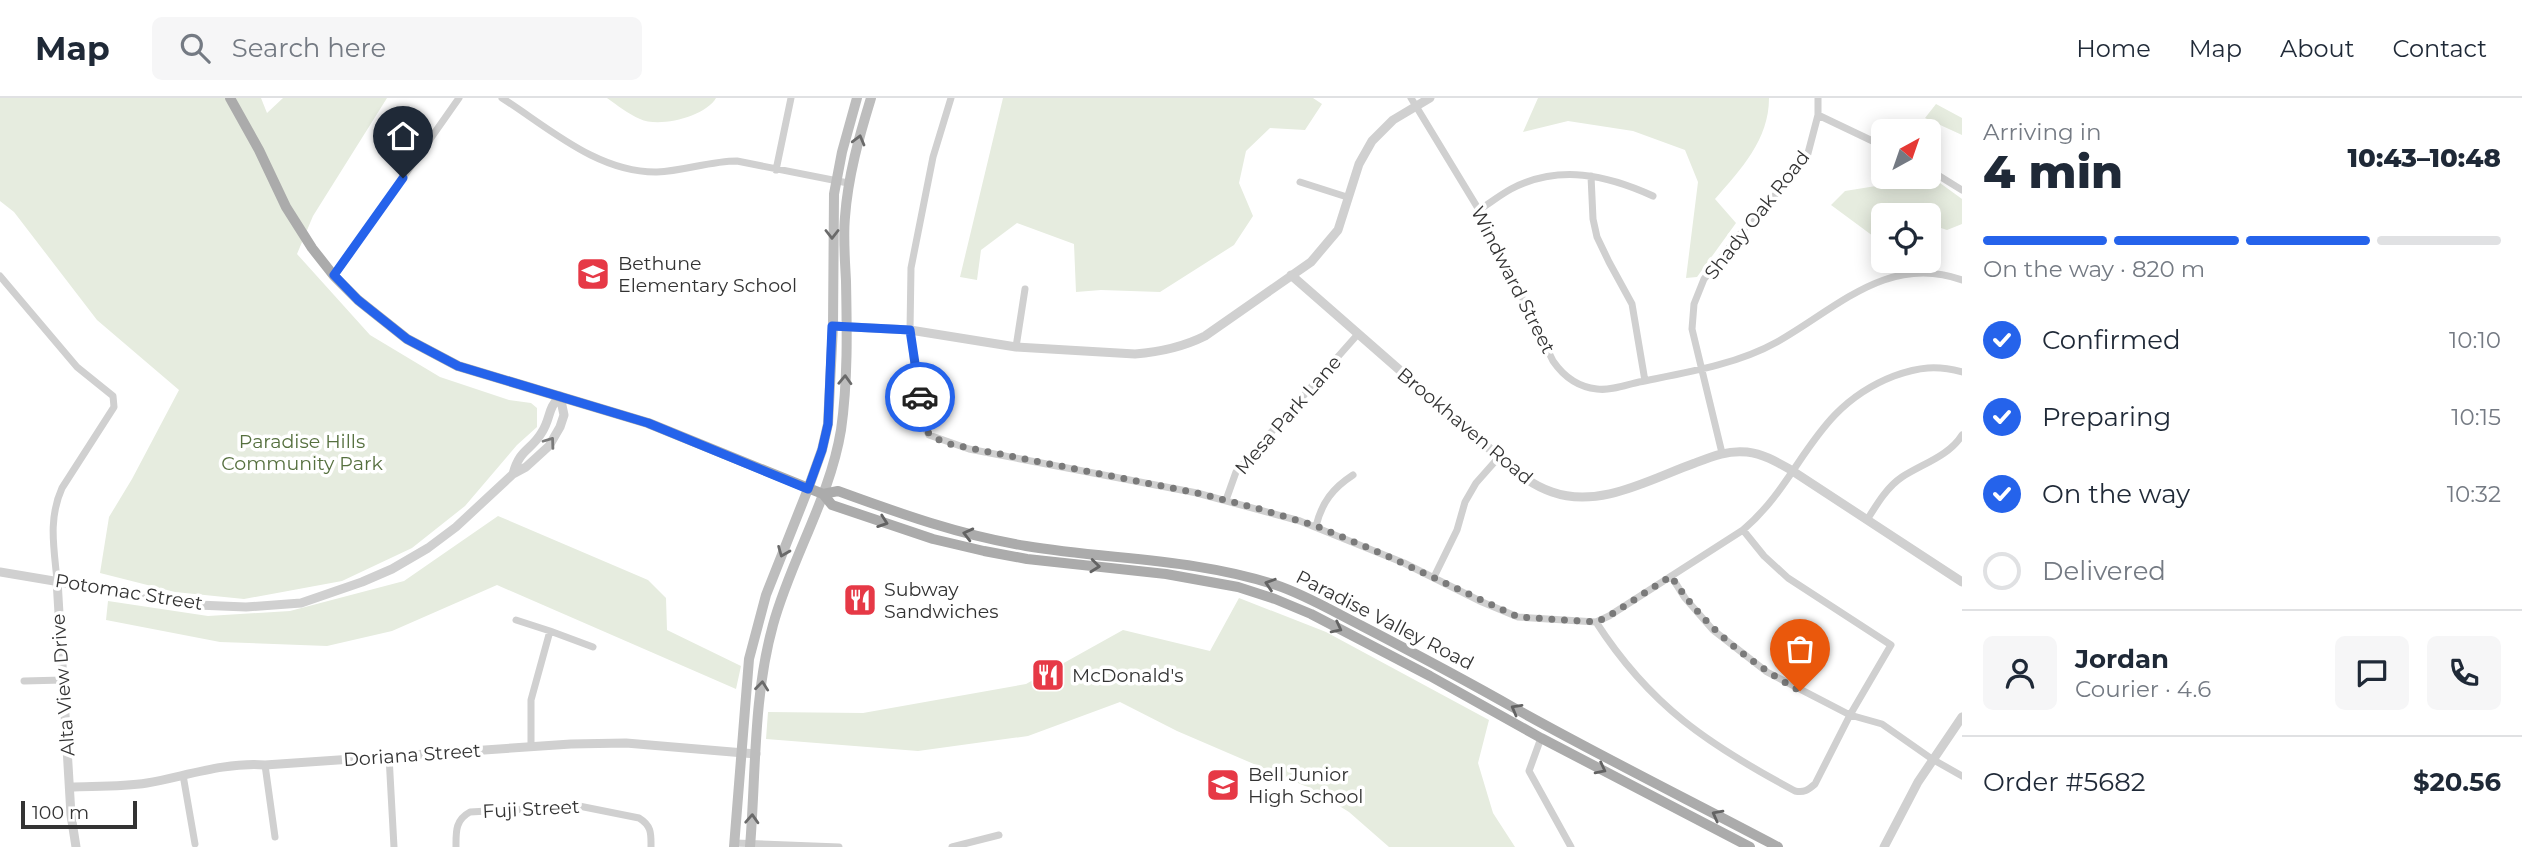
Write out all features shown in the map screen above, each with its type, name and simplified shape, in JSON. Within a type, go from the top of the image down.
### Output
[{"type":"main road","name":"Paradise Valley Road","points":[[230,98],[260,150],[286,207],[312,248],[334,275],[383,321],[407,339],[435,354],[485,376],[648,423],[808,489],[823,494],[838,491],[936,526],[986,539],[1029,546],[1168,561],[1241,574],[1280,587],[1436,664],[1547,726],[1778,847]]},
{"type":"main road","points":[[735,845],[749,659],[766,595],[808,489],[828,424],[832,218],[836,181],[857,98]]},
{"type":"main road","points":[[750,845],[762,679],[773,625],[783,592],[823,494],[841,430],[847,327],[844,220],[848,183],[871,98]]},
{"type":"main road","name":"Paradise Valley Road","points":[[823,494],[832,505],[933,539],[984,551],[1027,559],[1166,574],[1238,587],[1275,599],[1311,614],[1430,676],[1541,738],[1750,847]]},
{"type":"street","points":[[334,275],[459,98]]},
{"type":"street","points":[[502,98],[586,152],[617,167],[658,172],[719,161],[737,161],[848,183]]},
{"type":"street","points":[[776,170],[792,98]]},
{"type":"street","points":[[951,98],[933,157],[911,268],[910,330],[920,418],[929,435],[969,449],[1226,500],[1316,526],[1518,617],[1596,622],[1609,616],[1743,530],[1762,514],[1826,422],[1854,397],[1875,384],[1910,370],[1928,366],[1962,372]]},
{"type":"street","points":[[832,326],[910,330],[1016,346],[1135,354],[1187,345],[1205,336],[1311,262],[1338,230],[1359,164],[1372,141],[1413,102],[1430,98]]},
{"type":"street","name":"Shady Oak Road","points":[[1721,453],[1692,329],[1694,304],[1704,279],[1752,218],[1784,186],[1807,157],[1818,116],[1818,98]]},
{"type":"street","name":"Windward Street","points":[[1413,102],[1479,210],[1553,361],[1564,375],[1582,386],[1596,389],[1645,381],[1736,358],[1776,343],[1850,294],[1873,283],[1898,276],[1947,275],[1962,280]]},
{"type":"street","points":[[1818,116],[1871,140]]},
{"type":"street","points":[[1479,210],[1512,189],[1539,178],[1562,175],[1591,176],[1623,183],[1653,196]]},
{"type":"street","points":[[1591,176],[1593,219],[1597,237],[1632,304],[1645,381]]},
{"type":"street","points":[[1941,177],[1962,190]]},
{"type":"street","points":[[1300,182],[1347,197]]},
{"type":"street","name":"Brookhaven Road","points":[[1291,275],[1499,457],[1527,480],[1544,489],[1562,495],[1589,498],[1606,496],[1721,453],[1746,452],[1761,455],[1791,470],[1962,582]]},
{"type":"street","name":"Alta View Drive","points":[[0,276],[76,368],[113,396],[114,407],[58,496],[52,530],[76,847]]},
{"type":"street","points":[[1016,346],[1025,289]]},
{"type":"street","name":"Mesa Park Lane","points":[[1226,500],[1236,472],[1358,334]]},
{"type":"street","name":"Potomac Street","points":[[0,572],[197,605],[246,607],[301,603],[362,582],[428,548],[456,527],[513,474],[526,467],[549,446],[564,415],[560,397],[550,406],[542,434],[517,458],[513,474]]},
{"type":"street","points":[[1867,520],[1889,488],[1901,478],[1945,453],[1962,435]]},
{"type":"street","points":[[1434,578],[1457,530],[1465,502],[1476,483],[1499,457]]},
{"type":"street","points":[[1316,526],[1327,497],[1336,486],[1353,475]]},
{"type":"street","points":[[1596,622],[1635,676],[1691,728],[1740,761],[1795,791],[1808,790],[1815,784],[1850,715],[1891,645],[1788,578],[1764,556],[1743,530]]},
{"type":"street","points":[[1671,576],[1685,598],[1713,629],[1750,660],[1777,678],[1850,715],[1882,724],[1933,760],[1962,776]]},
{"type":"street","points":[[516,620],[593,647]]},
{"type":"street","points":[[531,747],[531,700],[550,631]]},
{"type":"street","points":[[24,681],[63,680]]},
{"type":"street","points":[[1884,847],[1933,760],[1962,717]]},
{"type":"street","points":[[1541,738],[1529,771],[1571,847]]},
{"type":"street","name":"Doriana Street","points":[[70,787],[144,783],[251,764],[531,747],[626,743],[756,754]]},
{"type":"street","points":[[389,756],[394,847]]},
{"type":"street","points":[[265,765],[275,837]]},
{"type":"street","points":[[183,775],[195,844]]},
{"type":"street","name":"Fuji Street","points":[[456,847],[457,825],[461,818],[470,813],[579,806],[639,818],[646,822],[651,830],[651,847]]},
{"type":"street","points":[[952,847],[999,835]]},
{"type":"street","points":[[735,845],[839,847]]},
{"type":"green space","name":"Paradise Hills Community Park","points":[[0,98],[261,98],[267,113],[283,98],[387,98],[313,216],[297,254],[370,335],[440,377],[509,400],[531,403],[537,408],[537,427],[517,445],[465,506],[412,548],[342,581],[244,599],[175,592],[100,573],[109,517],[179,390],[97,320],[14,212],[0,201]]},
{"type":"green space","points":[[607,98],[716,98],[702,111],[681,119],[658,122],[636,117]]},
{"type":"green space","points":[[1003,98],[1313,98],[1322,104],[1305,130],[1270,128],[1246,151],[1239,183],[1253,216],[1234,245],[1160,292],[1076,292],[1074,244],[1017,223],[981,250],[977,280],[960,277]]},
{"type":"green space","points":[[1538,98],[1769,98],[1768,113],[1759,141],[1744,165],[1715,199],[1736,223],[1697,277],[1686,278],[1698,182],[1685,150],[1633,131],[1568,121],[1523,132]]},
{"type":"green space","points":[[1936,104],[1962,118],[1962,135],[1941,125],[1941,119],[1925,118]]},
{"type":"green space","points":[[1941,184],[1962,199],[1962,224],[1947,230],[1941,228],[1941,203],[1871,203],[1871,235],[1831,205],[1845,191],[1871,187],[1871,189],[1941,189]]},
{"type":"green space","points":[[498,516],[648,580],[666,598],[667,630],[741,666],[736,689],[497,585],[392,631],[327,646],[220,642],[106,620],[108,601],[208,616],[290,611],[404,581]]},
{"type":"green space","points":[[1239,598],[1326,632],[1489,720],[1478,763],[1493,813],[1515,847],[1389,847],[1349,812],[1312,789],[1177,731],[1120,702],[1028,736],[918,751],[766,739],[768,712],[863,713],[1026,684],[1123,630],[1210,651]]},
{"type":"way so far","points":[[920,397],[920,418],[924,428],[929,435],[949,444],[1197,493],[1316,526],[1404,563],[1482,603],[1518,617],[1596,622],[1671,576],[1685,598],[1713,629],[1750,660],[1800,691]]},
{"type":"place","name":"Bethune Elementary School","points":[[593,274]]},
{"type":"place","name":"Subway Sandwiches","points":[[860,600]]},
{"type":"place","name":"McDonald's","points":[[1048,675]]},
{"type":"place","name":"Bell Junior High School","points":[[1223,785]]},
{"type":"route","points":[[403,178],[334,275],[358,300],[407,339],[458,366],[648,423],[808,489],[828,424],[832,326],[910,330],[920,397]]}]
